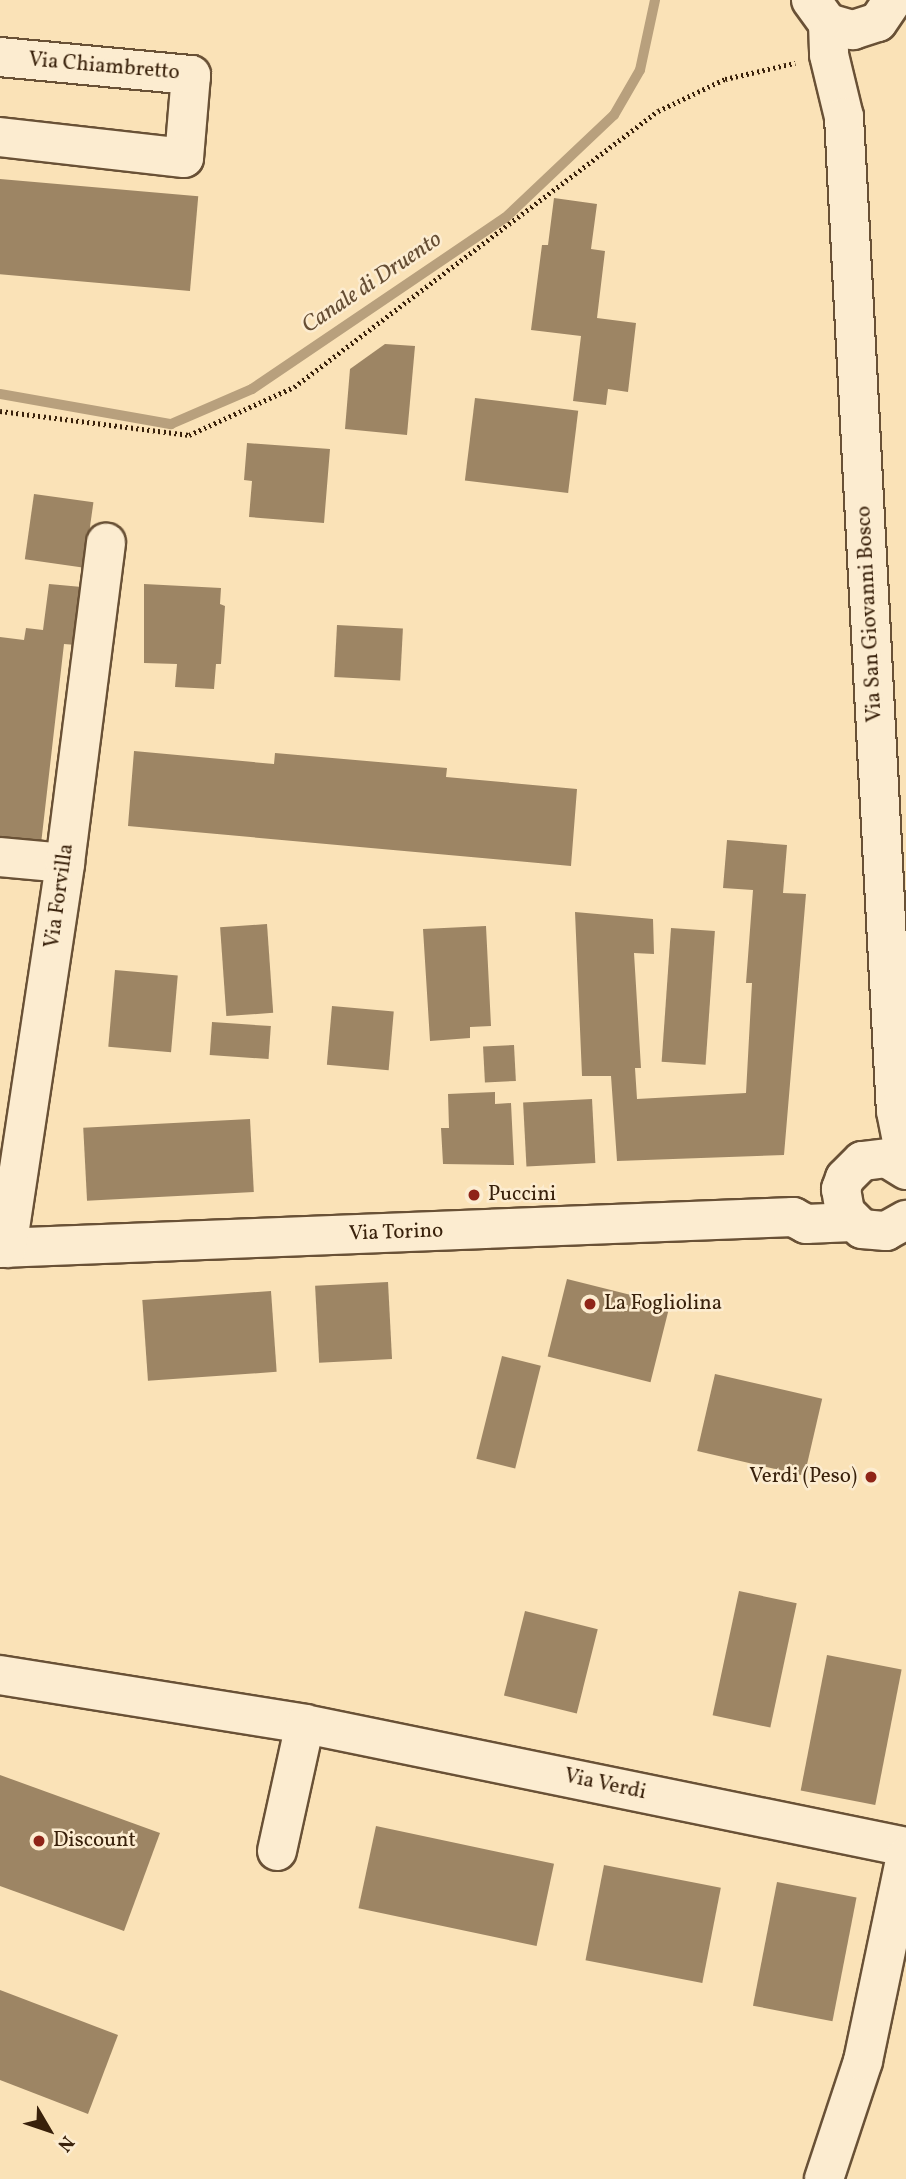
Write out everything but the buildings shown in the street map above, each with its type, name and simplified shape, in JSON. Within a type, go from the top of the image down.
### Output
[{"type":"street","points":[[822,26],[840,29],[886,18]]},
{"type":"street","name":"Via San Giovanni Bosco","points":[[844,117],[886,18]]},
{"type":"street","name":"Via San Giovanni Bosco","points":[[822,26],[844,117],[896,1111],[906,1161]]},
{"type":"street","name":"Via Chiambretto","points":[[0,57],[191,75],[184,158],[0,137]]},
{"type":"street","name":"Via Forvilla","points":[[3,1248],[65,863],[106,543]]},
{"type":"street","points":[[0,857],[65,863]]},
{"type":"street","points":[[793,1217],[853,1169],[896,1111]]},
{"type":"street","points":[[853,1169],[887,1158],[906,1170]]},
{"type":"street","points":[[853,1169],[841,1201],[888,1233]]},
{"type":"street","name":"Via Torino","points":[[3,1248],[793,1217],[806,1224],[888,1233]]},
{"type":"street","name":"Via Verdi","points":[[0,1675],[305,1724],[906,1847]]},
{"type":"street","points":[[277,1851],[305,1724]]},
{"type":"street","points":[[824,2179],[863,2061],[906,1856]]},
{"type":"path","points":[[0,411],[189,435],[294,387],[658,111],[725,79],[822,26]]},
{"type":"waterway","name":"Canale di Druento","points":[[0,394],[171,424],[252,389],[505,218],[614,115],[640,70],[655,0]]},
{"type":"place","name":"Puccini","points":[[474,1195]]},
{"type":"place","name":"La Fogliolina","points":[[590,1304]]},
{"type":"place","name":"Verdi (Peso)","points":[[871,1477]]},
{"type":"place","name":"Discount","points":[[39,1841]]}]
